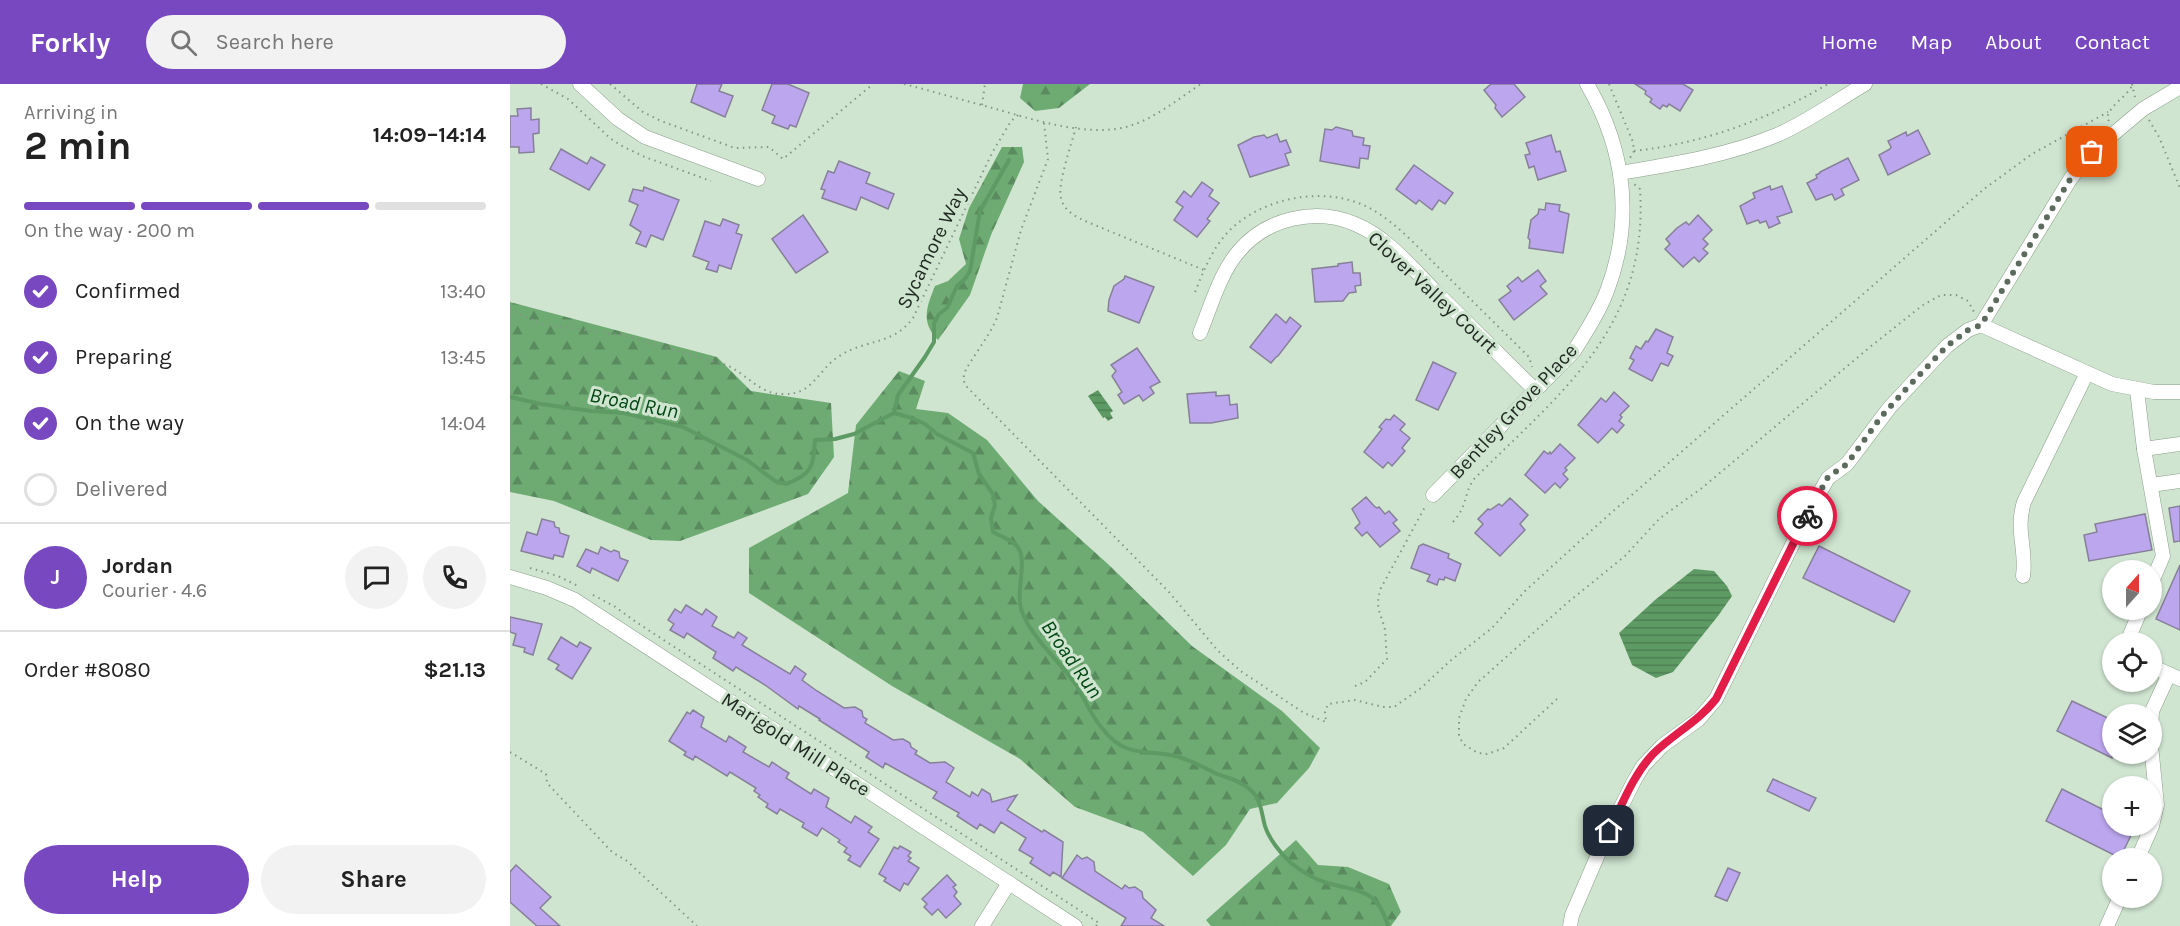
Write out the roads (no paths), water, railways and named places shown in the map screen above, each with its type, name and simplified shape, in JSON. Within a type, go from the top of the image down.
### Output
[{"type":"street","points":[[580,84],[618,119],[645,137],[758,179]]},
{"type":"street","name":"Bentley Grove Place","points":[[1433,495],[1574,351],[1607,292],[1622,223],[1624,195],[1615,147],[1587,84]]},
{"type":"street","points":[[1620,173],[1696,160],[1778,134],[1864,84]]},
{"type":"street","points":[[1570,926],[1572,915],[1603,843],[1634,781],[1651,756],[1699,719],[1716,699],[1828,477],[1847,464],[1890,407],[1947,346],[1968,330],[1981,325],[2071,178],[2092,152],[2144,109],[2180,87]]},
{"type":"street","name":"Clover Valley Court","points":[[1200,333],[1228,269],[1239,251],[1258,234],[1280,221],[1301,217],[1338,219],[1360,226],[1385,242],[1539,386]]},
{"type":"street","points":[[1981,325],[2112,384],[2137,390],[2180,392]]},
{"type":"street","points":[[2023,576],[2025,562],[2019,530],[2024,502],[2087,373]]},
{"type":"street","points":[[2137,390],[2144,449],[2163,556],[2161,560]]},
{"type":"street","points":[[2144,449],[2180,444]]},
{"type":"street","points":[[2151,485],[2180,481]]},
{"type":"street","name":"Marigold Mill Place","points":[[510,577],[547,588],[575,600],[1075,926]]},
{"type":"street","points":[[2157,704],[2174,677]]},
{"type":"street","points":[[2142,848],[2152,826],[2157,805],[2153,764]]},
{"type":"street","points":[[982,926],[1009,883]]},
{"type":"street","points":[[2107,926],[2115,908]]},
{"type":"waterway","points":[[894,413],[898,395],[934,342],[934,323],[939,314],[947,308],[957,286],[970,271],[980,211],[1009,160]]},
{"type":"waterway","name":"Broad Run","points":[[510,397],[541,404],[624,413],[683,427],[747,460],[775,481],[786,484],[807,473],[812,463],[815,440],[835,439],[854,434],[894,413]]},
{"type":"waterway","name":"Broad Run","points":[[894,413],[925,424],[937,434],[973,453],[979,474],[993,494],[995,505],[991,518],[993,532],[1014,543],[1021,555],[1020,604],[1022,612],[1033,632],[1076,685],[1098,723],[1111,738],[1128,749],[1167,754],[1184,759],[1249,788],[1257,797],[1269,836],[1287,859],[1317,879],[1372,898],[1384,914],[1388,926]]}]
